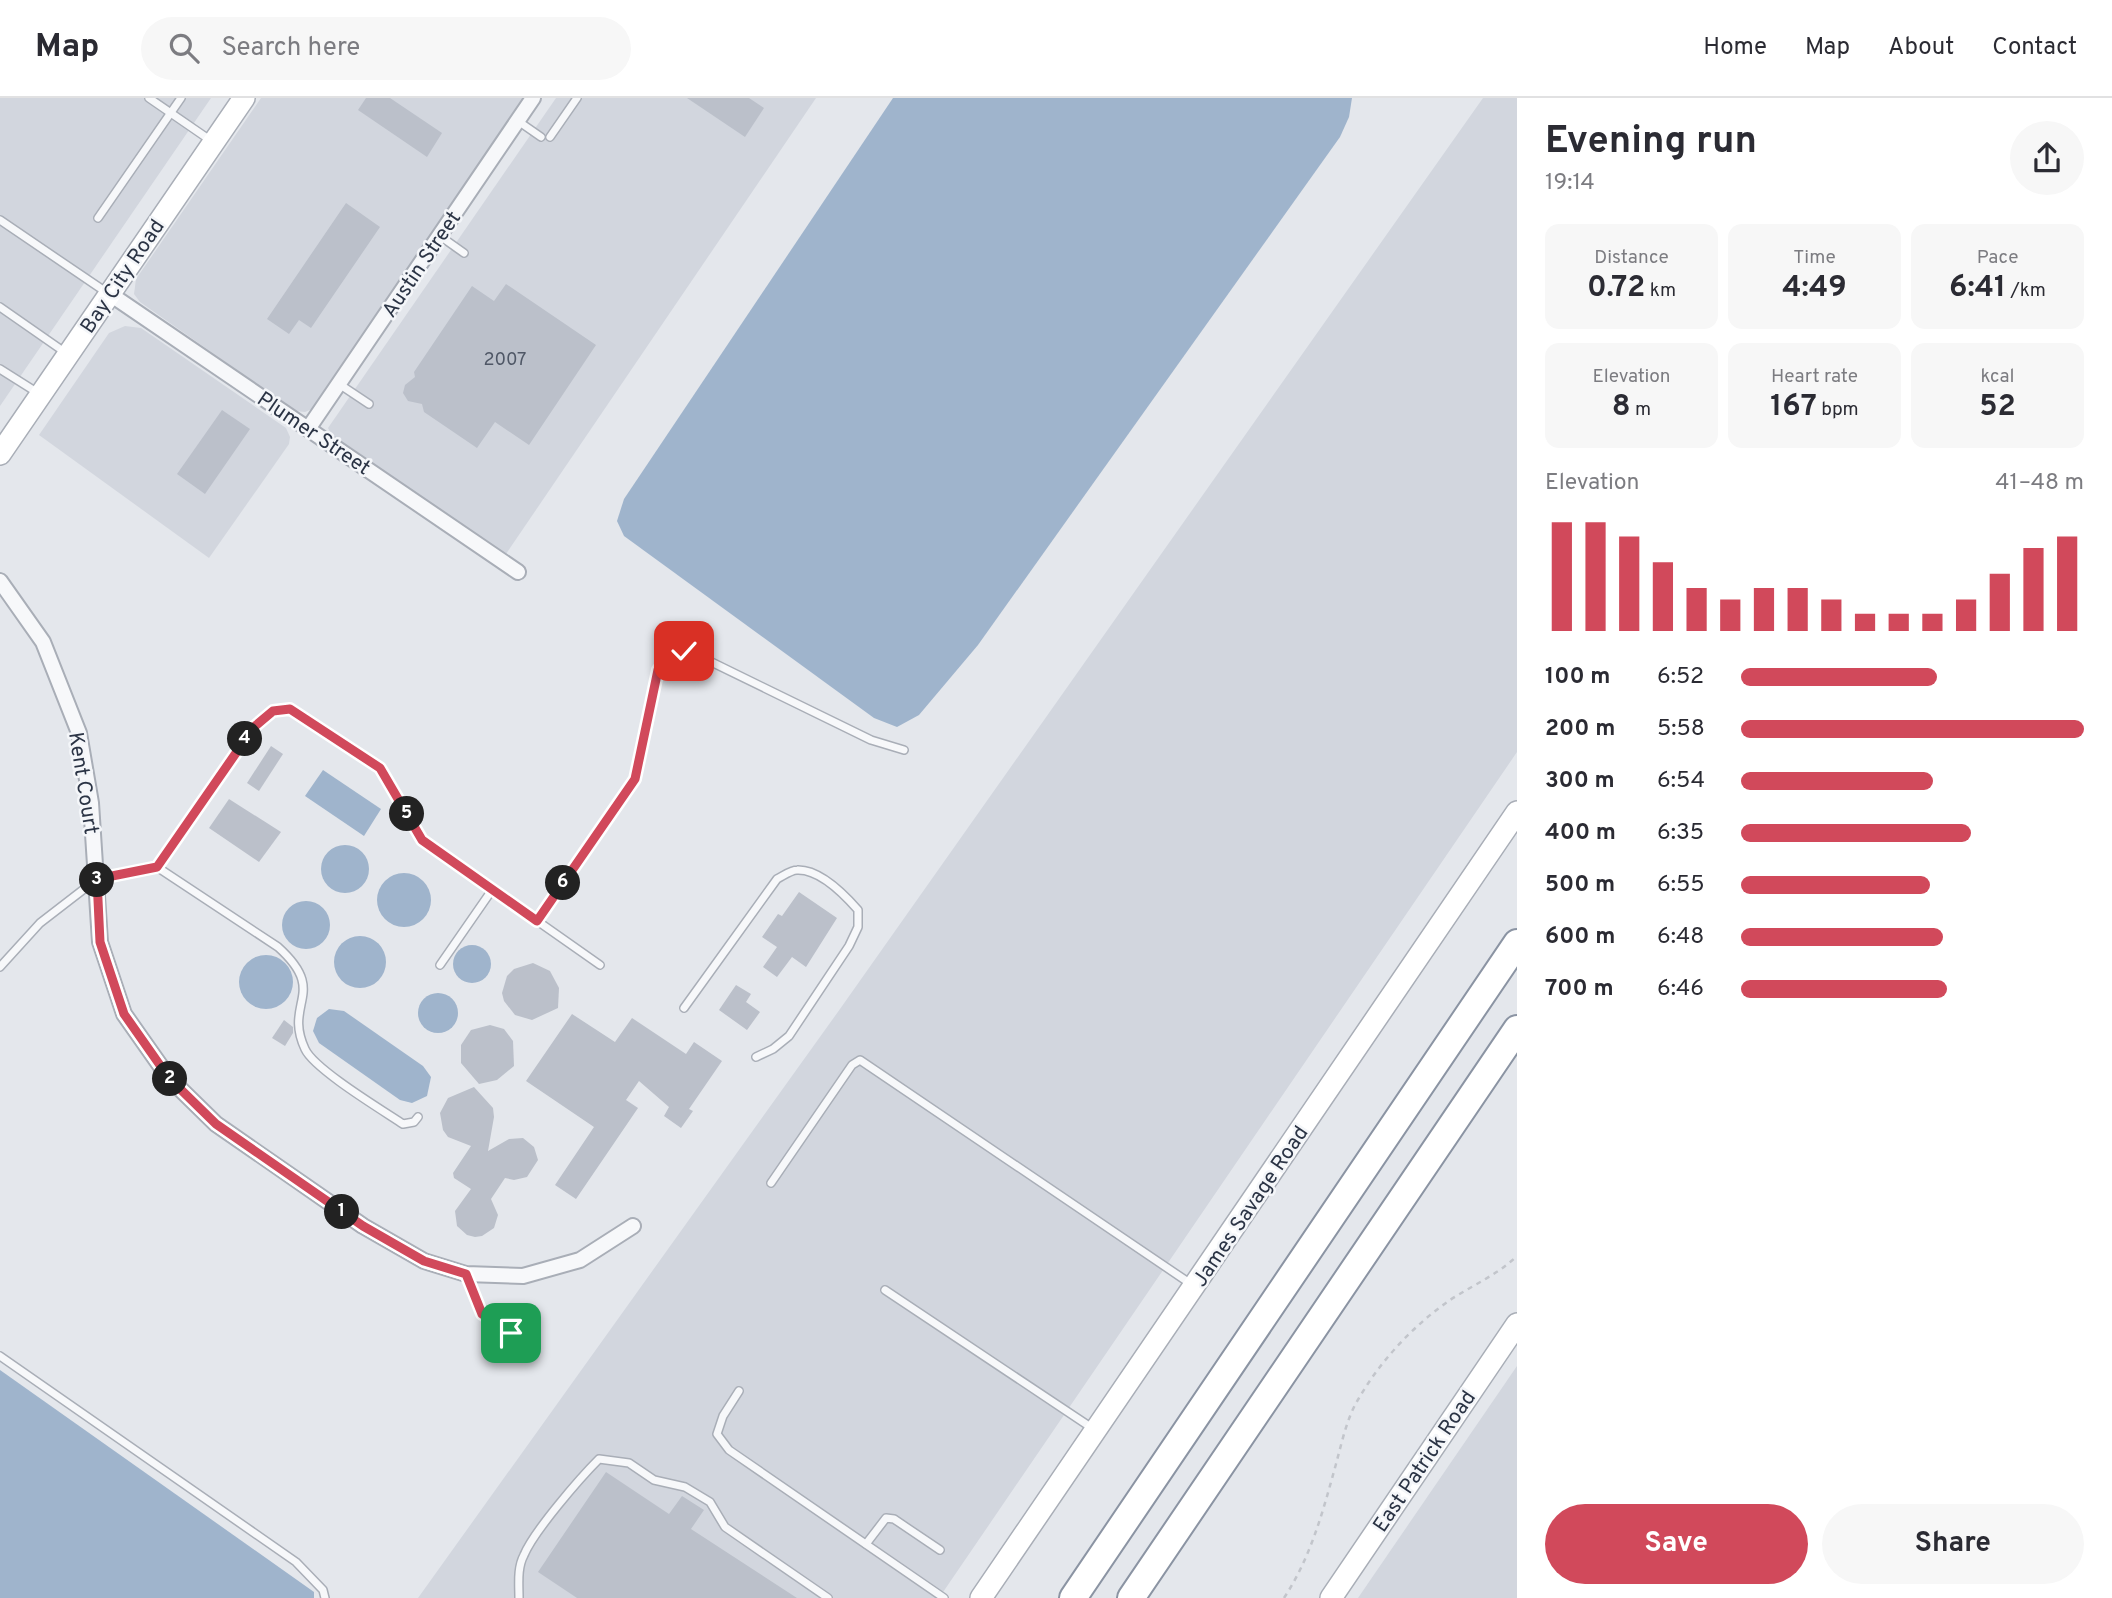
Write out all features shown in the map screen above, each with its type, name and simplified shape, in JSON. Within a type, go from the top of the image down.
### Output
[{"type":"highway","points":[[1073,1598],[1517,943]]},
{"type":"highway","points":[[1131,1598],[1517,1029]]},
{"type":"street","name":"Bay City Road","points":[[0,454],[244,98]]},
{"type":"street","name":"Austin Street","points":[[308,429],[533,98]]},
{"type":"street","name":"Plumer Street","points":[[110,294],[518,572]]},
{"type":"street","name":"Kent Court","points":[[0,581],[43,642],[79,733],[91,803],[100,942],[124,1014],[169,1078],[216,1124],[363,1226],[424,1261],[466,1274],[523,1276],[580,1260],[634,1226]]},
{"type":"street","name":"James Savage Road","points":[[981,1598],[1517,812]]},
{"type":"street","name":"East Patrick Road","points":[[1331,1598],[1517,1324]]},
{"type":"lane","points":[[149,98],[214,142]]},
{"type":"lane","points":[[98,218],[181,98]]},
{"type":"lane","points":[[550,137],[577,98]]},
{"type":"lane","points":[[518,121],[541,137]]},
{"type":"lane","points":[[0,220],[110,294]]},
{"type":"lane","points":[[440,236],[464,253]]},
{"type":"lane","points":[[0,307],[68,355]]},
{"type":"lane","points":[[0,369],[40,395]]},
{"type":"lane","points":[[339,384],[369,404]]},
{"type":"lane","points":[[537,921],[635,779],[654,683],[658,670],[668,657],[684,651],[695,654],[870,740],[904,750]]},
{"type":"lane","points":[[0,967],[40,923],[97,879],[157,867],[254,727],[273,711],[290,709],[380,768],[422,840],[600,965]]},
{"type":"lane","points":[[157,867],[278,947],[293,961],[303,976],[299,1032],[306,1052],[321,1066],[403,1124],[414,1122],[418,1117]]},
{"type":"lane","points":[[684,1009],[777,879],[796,870],[813,873],[845,895],[858,910],[858,928],[849,946],[789,1036],[774,1049],[757,1057]]},
{"type":"lane","points":[[440,965],[492,890]]},
{"type":"lane","points":[[771,1183],[852,1065],[860,1060],[1195,1287]]},
{"type":"lane","points":[[466,1274],[482,1314],[511,1333]]},
{"type":"lane","points":[[885,1290],[1096,1431]]},
{"type":"lane","points":[[0,1356],[296,1562],[323,1590],[325,1598]]},
{"type":"lane","points":[[739,1391],[723,1416],[717,1434],[729,1450],[944,1598]]},
{"type":"lane","points":[[519,1598],[518,1574],[524,1554],[583,1475],[598,1459],[611,1458],[629,1462],[654,1480],[685,1487],[710,1502],[725,1527],[828,1598]]},
{"type":"lane","points":[[866,1544],[886,1518],[894,1519],[940,1550]]},
{"type":"path","points":[[1284,1598],[1299,1575],[1318,1527],[1358,1399],[1388,1356],[1414,1329],[1450,1300],[1502,1271],[1517,1256]]},
{"type":"shaded area","points":[[0,98],[211,98],[0,406]]},
{"type":"shaded area","points":[[261,98],[524,98],[312,409],[305,412],[295,411],[140,302],[134,294],[136,279]]},
{"type":"shaded area","points":[[556,98],[816,98],[506,554],[332,435],[328,428]]},
{"type":"shaded area","points":[[1483,98],[1517,98],[1517,752],[939,1598],[418,1598],[840,1009]]},
{"type":"shaded area","points":[[125,326],[141,328],[286,428],[290,437],[289,444],[209,558],[39,435],[109,333]]},
{"type":"shaded area","points":[[1517,1366],[1517,1598],[1358,1598]]},
{"type":"water","points":[[893,98],[1352,98],[1349,117],[1340,137],[978,645],[919,715],[897,727],[874,718],[624,536],[617,521],[624,499]]},
{"type":"water","points":[[323,770],[381,809],[364,836],[305,796]]},
{"type":"water","points":[[345,845],[362,852],[369,869],[362,886],[345,893],[328,886],[321,869],[328,852]]},
{"type":"water","points":[[404,873],[423,881],[431,900],[423,919],[404,927],[385,919],[377,900],[385,881]]},
{"type":"water","points":[[306,901],[323,908],[330,925],[323,942],[306,949],[289,942],[282,925],[289,908]]},
{"type":"water","points":[[360,936],[379,943],[386,962],[379,981],[360,988],[341,981],[334,962],[341,943]]},
{"type":"water","points":[[472,945],[486,950],[491,964],[486,978],[472,983],[458,978],[453,964],[458,950]]},
{"type":"water","points":[[266,955],[285,963],[293,982],[285,1001],[266,1009],[247,1001],[239,982],[247,963]]},
{"type":"water","points":[[438,993],[452,999],[458,1013],[452,1027],[438,1033],[424,1027],[418,1013],[424,999]]},
{"type":"water","points":[[329,1009],[344,1011],[423,1066],[431,1077],[427,1096],[412,1103],[400,1100],[319,1043],[313,1031],[317,1018]]},
{"type":"water","points":[[0,1370],[314,1592],[314,1598],[0,1598]]},
{"type":"building","points":[[366,98],[390,98],[442,133],[427,157],[358,110]]},
{"type":"building","points":[[687,98],[749,98],[764,108],[745,137]]},
{"type":"building","points":[[346,203],[380,227],[311,328],[299,320],[289,334],[267,319]]},
{"type":"building","points":[[506,284],[596,345],[529,445],[495,422],[477,448],[424,412],[422,404],[408,401],[403,393],[405,385],[415,377],[414,372],[472,286],[494,301]]},
{"type":"building","points":[[222,410],[250,429],[205,494],[177,474]]},
{"type":"building","points":[[271,746],[283,754],[259,791],[247,783]]},
{"type":"building","points":[[229,799],[281,832],[259,862],[209,828]]},
{"type":"building","points":[[799,892],[837,918],[806,967],[792,957],[777,977],[763,967],[777,947],[762,937],[778,914],[782,916]]},
{"type":"building","points":[[533,963],[550,971],[559,988],[558,1008],[532,1020],[515,1015],[504,1001],[502,993],[507,976],[514,969]]},
{"type":"building","points":[[736,985],[751,994],[746,1002],[760,1012],[747,1030],[719,1010]]},
{"type":"building","points":[[572,1014],[615,1042],[632,1018],[686,1054],[694,1042],[722,1061],[689,1109],[693,1111],[681,1128],[664,1116],[669,1107],[639,1081],[626,1100],[638,1108],[576,1199],[555,1185],[594,1127],[526,1081]]},
{"type":"building","points":[[284,1020],[293,1027],[293,1033],[285,1046],[272,1038]]},
{"type":"building","points":[[490,1025],[504,1029],[513,1041],[514,1066],[497,1080],[479,1084],[461,1063],[461,1045],[471,1030]]},
{"type":"building","points":[[474,1087],[493,1108],[488,1151],[509,1139],[523,1138],[534,1147],[538,1160],[527,1177],[514,1180],[505,1178],[491,1199],[498,1215],[494,1228],[475,1237],[467,1235],[457,1226],[455,1211],[471,1189],[454,1178],[453,1173],[471,1146],[448,1137],[443,1130],[440,1113],[448,1098]]},
{"type":"building","points":[[606,1472],[669,1514],[682,1496],[704,1510],[691,1529],[797,1598],[577,1598],[538,1572]]},
{"type":"route","points":[[511,1333],[482,1314],[466,1274],[424,1261],[363,1226],[216,1124],[169,1078],[124,1014],[100,942],[97,879],[157,867],[254,727],[273,711],[290,709],[380,768],[422,840],[537,921],[635,779],[658,670],[668,657],[684,651]]}]
